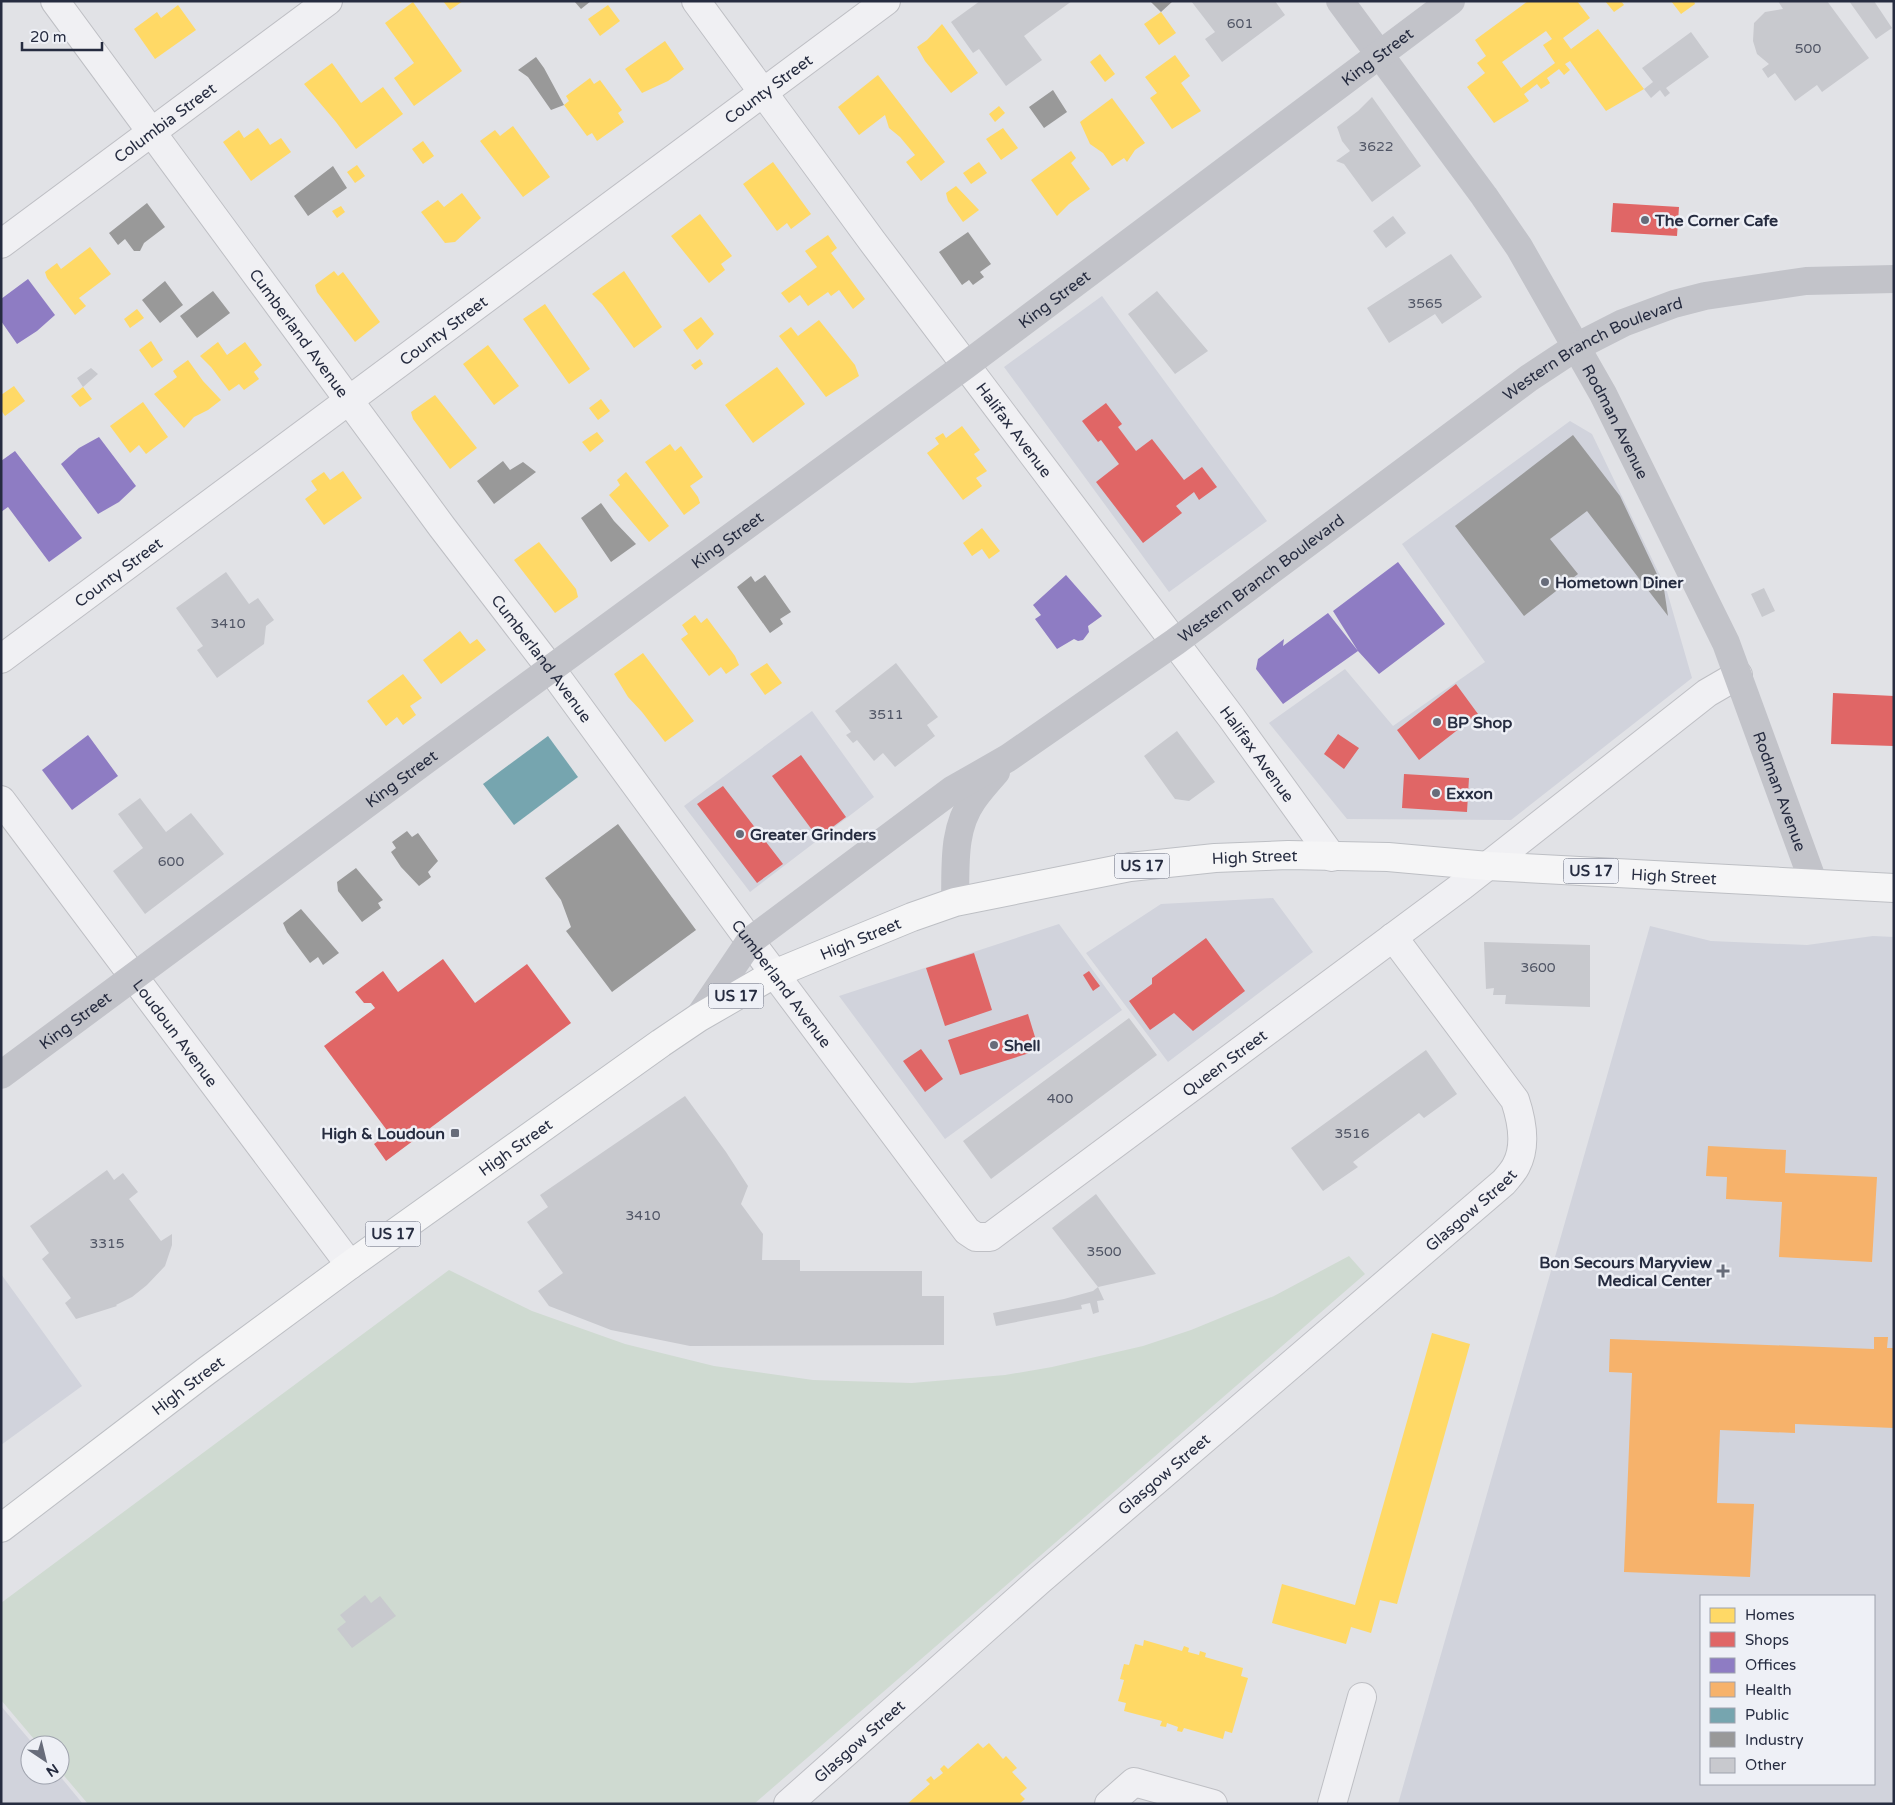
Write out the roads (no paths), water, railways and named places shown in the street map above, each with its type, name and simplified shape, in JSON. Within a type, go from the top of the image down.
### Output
[{"type":"main road","name":"High Street","points":[[1,1528],[205,1372],[350,1265],[698,1018],[774,974],[865,936],[955,902],[1130,867],[1215,858],[1288,854],[1388,857],[1488,866],[1894,888]]},
{"type":"street","name":"Cumberland Avenue","points":[[55,1],[442,527],[551,669],[774,974],[967,1230],[976,1237],[990,1237],[1054,1189]]},
{"type":"street","name":"Columbia Street","points":[[1,244],[328,1]]},
{"type":"street","name":"Halifax Avenue","points":[[696,1],[1175,642],[1332,856]]},
{"type":"street","name":"County Street","points":[[1,659],[886,1]]},
{"type":"street","name":"Rodman Avenue","points":[[1340,1],[1484,196],[1514,240],[1603,394],[1726,643],[1814,884]]},
{"type":"street","name":"King Street","points":[[1,1075],[966,364],[1451,1]]},
{"type":"street","name":"Western Branch Boulevard","points":[[698,1018],[750,941],[952,790],[1008,758],[1175,642],[1530,378],[1576,346],[1623,323],[1674,304],[1705,296],[1806,281],[1894,279]]},
{"type":"street","name":"Queen Street","points":[[1054,1189],[1488,866],[1706,693],[1738,675]]},
{"type":"street","points":[[955,902],[956,847],[962,821],[973,800],[1008,758]]},
{"type":"street","name":"Loudoun Avenue","points":[[1,800],[350,1265]]},
{"type":"street","name":"Glasgow Street","points":[[788,1804],[1040,1580],[1504,1182],[1516,1166],[1522,1144],[1522,1121],[1515,1100],[1508,1088],[1393,937]]},
{"type":"street","points":[[1332,1804],[1362,1697]]},
{"type":"street","points":[[1109,1804],[1134,1782],[1213,1804]]},
{"type":"place","name":"The Corner Cafe","points":[[1645,220]]},
{"type":"place","name":"Hometown Diner","points":[[1545,582]]},
{"type":"place","name":"BP Shop","points":[[1437,722]]},
{"type":"place","name":"Exxon","points":[[1436,793]]},
{"type":"place","name":"Greater Grinders","points":[[740,834]]},
{"type":"place","name":"Shell","points":[[994,1045]]},
{"type":"place","name":"High & Loudoun","points":[[455,1133]]},
{"type":"place","name":"Bon Secours Maryview Medical Center","points":[[1723,1271]]}]
